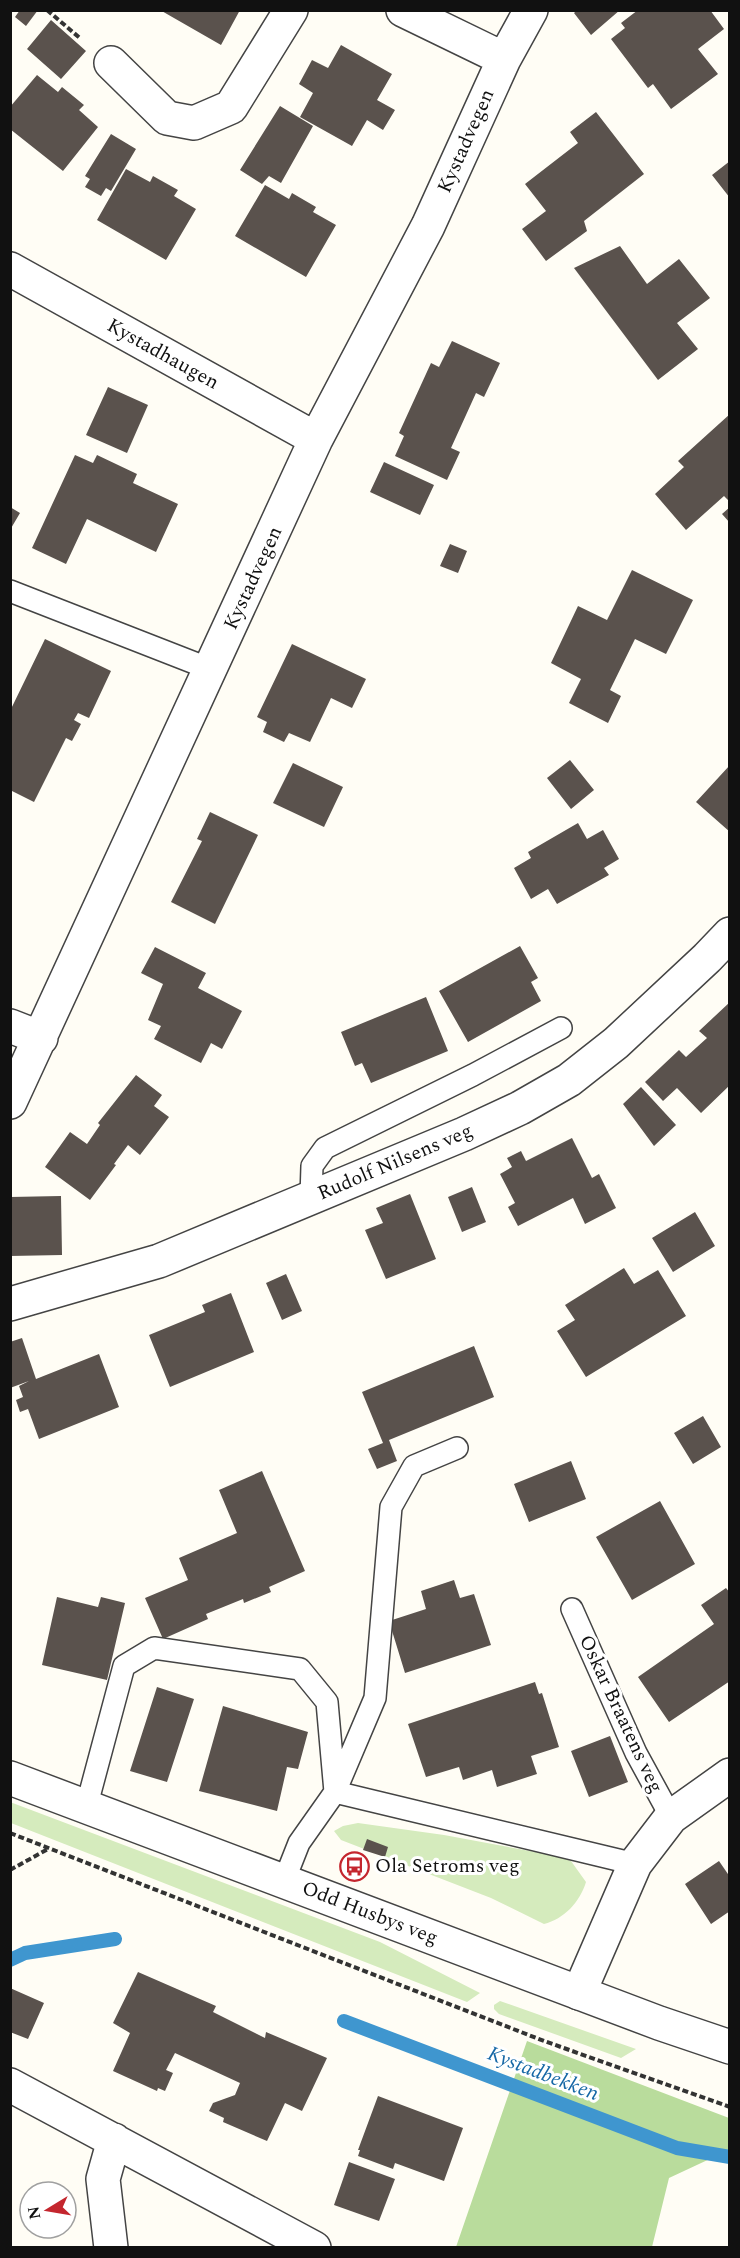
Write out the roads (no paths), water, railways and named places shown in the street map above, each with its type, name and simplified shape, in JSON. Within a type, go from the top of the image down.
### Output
[{"type":"street","points":[[111,63],[167,118],[194,123],[231,107],[291,10]]},
{"type":"street","points":[[403,10],[504,58]]},
{"type":"street","name":"Kystadvegen","points":[[10,1102],[316,439],[428,225],[504,58],[531,10]]},
{"type":"street","name":"Kystadhaugen","points":[[10,269],[316,439]]},
{"type":"street","name":"Rudolf Nilsens veg","points":[[10,1304],[159,1261],[520,1108],[568,1080],[616,1043],[707,958],[729,934]]},
{"type":"street","points":[[10,1026],[41,1038]]},
{"type":"street","name":"Oskar Braatens veg","points":[[579,1993],[635,1864],[671,1817],[729,1775]]},
{"type":"street","name":"Odd Husbys veg","points":[[10,1778],[729,2048]]},
{"type":"street","points":[[10,2085],[314,2247]]},
{"type":"street","points":[[111,2247],[103,2179],[114,2140]]},
{"type":"lane","points":[[10,591],[210,669]]},
{"type":"lane","points":[[311,1197],[312,1166],[325,1148],[473,1076],[561,1028]]},
{"type":"lane","points":[[284,1881],[299,1843],[335,1792],[375,1698],[391,1507],[414,1466],[457,1448]]},
{"type":"lane","name":"Oskar Braatens veg","points":[[572,1609],[636,1753],[671,1817]]},
{"type":"lane","points":[[86,1808],[124,1666],[154,1648],[300,1669],[327,1702],[335,1792]]},
{"type":"lane","points":[[335,1792],[635,1864]]},
{"type":"waterway","name":"Kystadbekken","points":[[10,1960],[25,1953],[115,1939]]},
{"type":"waterway","name":"Kystadbekken","points":[[344,2021],[677,2148],[730,2157]]},
{"type":"place","name":"Ola Setroms veg","points":[[354,1866]]}]
